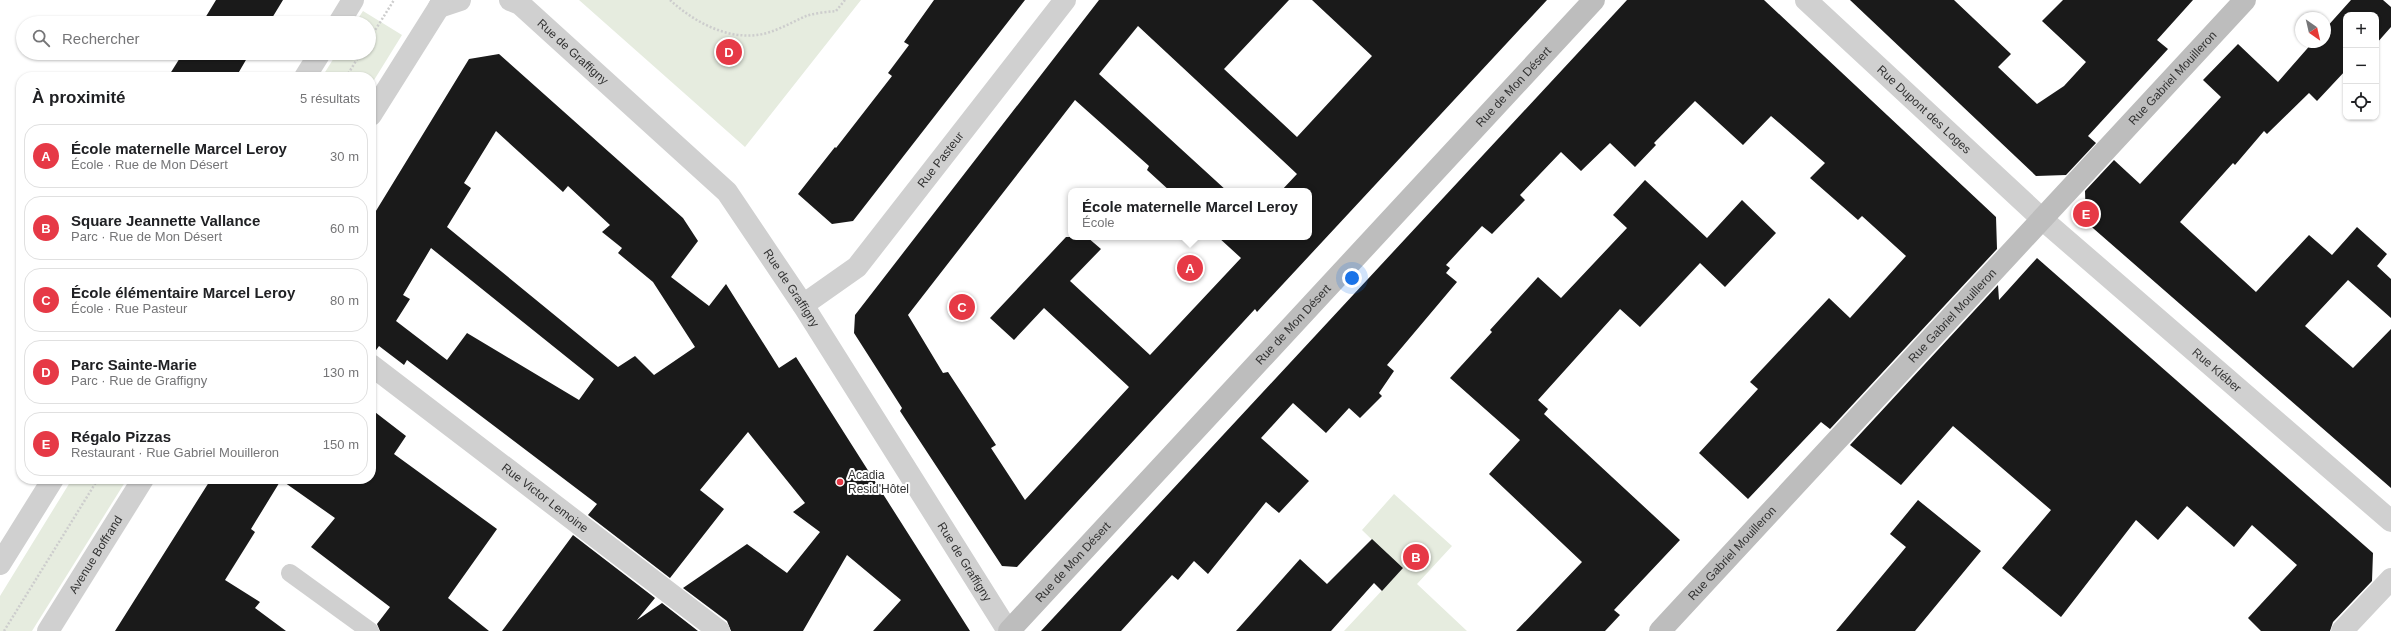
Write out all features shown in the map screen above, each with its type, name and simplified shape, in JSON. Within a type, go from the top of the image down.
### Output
[{"type":"main road","name":"Rue de Mon Désert","points":[[1009,631],[1594,0]]},
{"type":"main road","name":"Rue Gabriel Mouilleron","points":[[1660,631],[2245,0]]},
{"type":"street","points":[[343,16],[353,0]]},
{"type":"street","points":[[376,106],[433,4],[460,0]]},
{"type":"street","name":"Rue de Graffigny","points":[[510,0],[520,4],[727,192],[803,305],[1009,631]]},
{"type":"street","name":"Rue Pasteur","points":[[803,305],[857,267],[1065,0]]},
{"type":"street","name":"Rue Dupont des Loges","points":[[1806,0],[2042,219]]},
{"type":"street","points":[[308,72],[316,60]]},
{"type":"street","name":"Rue Kléber","points":[[2042,219],[2391,521]]},
{"type":"street","name":"Rue Victor Lemoine","points":[[376,369],[719,631]]},
{"type":"street","points":[[0,564],[50,484]]},
{"type":"street","name":"Avenue Boffrand","points":[[48,631],[140,484]]},
{"type":"street","points":[[2342,631],[2391,579]]},
{"type":"lane","points":[[290,573],[370,631]]},
{"type":"path","points":[[376,29],[394,0]]},
{"type":"path","points":[[670,0],[681,10],[717,31],[756,35],[783,27],[808,16],[836,11],[845,0]]},
{"type":"path","points":[[349,72],[357,60]]},
{"type":"path","points":[[4,631],[95,484]]},
{"type":"shaded area","points":[[579,0],[861,0],[745,147]]},
{"type":"shaded area","points":[[363,11],[371,16],[360,16]]},
{"type":"shaded area","points":[[376,19],[402,35],[376,77],[376,72],[325,72],[333,60],[376,60]]},
{"type":"shaded area","points":[[69,484],[124,484],[32,631],[0,631],[0,596]]},
{"type":"shaded area","points":[[1394,494],[1452,546],[1417,584],[1467,631],[1344,631],[1402,569],[1362,530]]},
{"type":"building","points":[[216,0],[283,0],[273,16],[206,16]]},
{"type":"building","points":[[934,0],[1025,0],[853,221],[832,224],[798,194],[892,76],[888,73],[909,45],[904,42]]},
{"type":"building","points":[[1099,0],[1289,0],[1224,69],[1297,137],[1372,56],[1312,0],[1547,0],[1257,312],[1255,309],[1017,567],[1002,566],[900,411],[902,408],[854,333],[855,315]],"holes":[[[1138,26],[1297,174],[1284,188],[1312,188],[1312,240],[1221,240],[1241,258],[1150,355],[1070,281],[1101,249],[1090,240],[1068,240],[1068,237],[1066,237],[990,318],[1014,340],[1044,308],[1129,387],[1025,500],[991,448],[996,445],[948,372],[943,373],[908,315],[1075,100],[1149,166],[1147,170],[1167,188],[1224,188],[1099,74]]]},
{"type":"building","points":[[1627,0],[1764,0],[1996,217],[1997,249],[1830,429],[1821,422],[1748,499],[1699,453],[1758,389],[1750,382],[1829,298],[1850,318],[1906,256],[1862,216],[1858,220],[1810,178],[1825,163],[1771,116],[1743,145],[1695,101],[1654,143],[1656,145],[1635,167],[1610,143],[1581,171],[1561,152],[1520,195],[1525,200],[1492,234],[1482,226],[1446,265],[1450,268],[1446,273],[1457,282],[1387,365],[1394,371],[1379,393],[1382,396],[1360,418],[1349,408],[1326,433],[1293,403],[1261,438],[1309,481],[1279,513],[1266,502],[1208,574],[1194,561],[1178,580],[1172,575],[1121,631],[1041,631]]},
{"type":"building","points":[[1850,0],[1954,0],[2011,54],[1998,67],[2037,104],[2064,86],[2086,62],[2042,21],[2063,0],[2193,0],[2157,40],[2168,49],[2088,136],[2096,143],[2066,175],[2036,176]]},
{"type":"building","points":[[2351,0],[2383,0],[2391,7],[2391,27],[2379,41],[2379,12],[2343,12],[2343,73],[2317,101],[2309,93],[2267,134],[2264,131],[2235,165],[2233,163],[2180,222],[2256,292],[2309,235],[2332,255],[2357,227],[2387,254],[2377,266],[2391,279],[2391,318],[2348,280],[2305,326],[2353,368],[2391,329],[2391,488],[2086,222],[2085,191],[2114,160],[2140,184],[2221,97],[2203,80],[2238,44],[2278,82],[2308,48],[2331,48],[2331,22]]},
{"type":"building","points":[[499,54],[683,218],[698,241],[671,277],[709,306],[726,284],[779,368],[796,357],[970,631],[873,631],[901,600],[847,555],[803,631],[731,631],[727,621],[683,588],[747,544],[787,573],[820,532],[793,512],[805,503],[748,432],[700,490],[724,509],[670,578],[588,515],[597,504],[407,360],[404,365],[379,346],[376,350],[376,211],[469,59]],"holes":[[[496,131],[563,192],[568,186],[610,225],[602,232],[622,248],[618,253],[653,282],[695,347],[654,375],[635,356],[618,367],[447,227],[471,188],[464,183]],[[431,248],[594,379],[579,400],[467,333],[447,360],[396,321],[410,299],[403,295]]]},
{"type":"building","points":[[179,60],[246,60],[239,72],[171,72]]},
{"type":"building","points":[[1645,180],[1707,238],[1742,200],[1776,233],[1725,287],[1700,263],[1640,327],[1620,309],[1538,400],[1548,409],[1544,414],[1680,540],[1614,610],[1620,615],[1605,631],[1516,631],[1582,562],[1489,474],[1520,440],[1450,378],[1492,332],[1490,330],[1538,277],[1561,298],[1627,228],[1613,215]]},
{"type":"building","points":[[2037,258],[2373,553],[2372,581],[2333,622],[2330,631],[2261,631],[2248,618],[2297,565],[2252,525],[2234,547],[2187,506],[2158,540],[2136,520],[2061,617],[2002,568],[2051,510],[1953,426],[1901,485],[1850,445],[1998,285],[1999,300]]},
{"type":"building","points":[[376,413],[406,436],[394,454],[497,529],[448,598],[489,631],[380,631],[377,624],[390,607],[311,547],[335,518],[287,484],[376,484]]},
{"type":"building","points":[[208,484],[279,484],[251,529],[255,532],[225,580],[260,602],[255,608],[286,631],[115,631]]},
{"type":"building","points":[[1918,500],[1981,551],[1915,631],[1836,631],[1906,547],[1890,534]]},
{"type":"building","points":[[573,535],[655,598],[637,620],[662,603],[698,631],[502,631]]},
{"type":"building","points":[[1372,539],[1403,568],[1382,591],[1374,583],[1331,631],[1236,631],[1300,559],[1327,584]]},
{"type":"place","name":"Parc Sainte-Marie","points":[[729,52]]},
{"type":"place","name":"Régalo Pizzas","points":[[2086,214]]},
{"type":"place","name":"École maternelle Marcel Leroy","points":[[1190,268]]},
{"type":"place","name":"École élémentaire Marcel Leroy","points":[[962,307]]},
{"type":"place","name":"Acadia Resid'Hôtel","points":[[840,482]]},
{"type":"place","name":"Square Jeannette Vallance","points":[[1416,557]]}]
